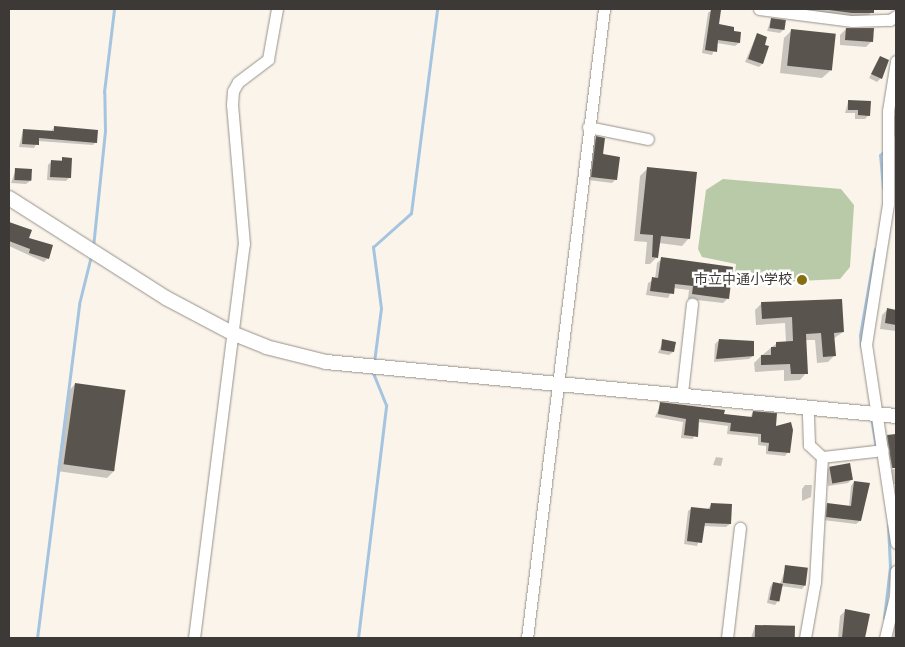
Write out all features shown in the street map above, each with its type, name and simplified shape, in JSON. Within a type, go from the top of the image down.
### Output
[{"type":"street","points":[[194,638],[244,244],[232,105],[233,91],[238,82],[268,59],[277,9]]},
{"type":"street","points":[[527,638],[556,382],[604,9]]},
{"type":"street","points":[[759,9],[852,20],[890,20],[896,16]]},
{"type":"street","points":[[896,61],[889,103],[892,142],[888,204],[866,344],[872,413],[883,450],[896,543]]},
{"type":"street","points":[[588,126],[648,140]]},
{"type":"street","points":[[9,198],[166,298],[232,334],[266,347],[326,362],[388,371],[556,382],[896,416]]},
{"type":"street","points":[[682,394],[692,304]]},
{"type":"street","points":[[808,407],[809,445],[822,457],[883,450]]},
{"type":"street","points":[[805,638],[815,582],[822,457]]},
{"type":"street","points":[[727,638],[740,528]]},
{"type":"street","points":[[885,638],[895,596],[896,571]]},
{"type":"green space","points":[[723,179],[841,189],[854,205],[850,267],[840,279],[734,284],[736,264],[702,257],[698,249],[706,190]]},
{"type":"building","points":[[711,9],[721,10],[719,24],[734,27],[734,31],[741,32],[740,43],[718,40],[717,52],[705,50]]},
{"type":"building","points":[[821,9],[874,9],[874,13],[852,13]]},
{"type":"building","points":[[771,18],[786,20],[784,30],[770,28]]},
{"type":"building","points":[[846,28],[874,28],[873,42],[845,40]]},
{"type":"building","points":[[791,29],[836,34],[832,71],[787,66]]},
{"type":"building","points":[[757,33],[767,37],[765,45],[769,46],[763,64],[748,59]]},
{"type":"building","points":[[880,56],[889,60],[882,79],[871,74]]},
{"type":"building","points":[[848,100],[871,101],[870,116],[858,115],[858,110],[848,110]]},
{"type":"building","points":[[54,126],[98,130],[97,143],[39,138],[39,145],[22,144],[23,129],[54,131]]},
{"type":"building","points":[[596,136],[605,138],[603,154],[620,157],[617,180],[591,177]]},
{"type":"building","points":[[62,157],[72,158],[71,178],[50,177],[51,160],[62,161]]},
{"type":"building","points":[[647,167],[697,172],[690,239],[661,236],[658,258],[652,257],[653,235],[640,234]]},
{"type":"building","points":[[15,168],[32,169],[31,181],[14,180]]},
{"type":"building","points":[[9,222],[32,230],[29,238],[53,245],[49,259],[29,253],[30,249],[9,241]]},
{"type":"building","points":[[661,257],[733,267],[729,299],[692,294],[693,286],[675,284],[674,294],[650,291],[652,277],[658,278]]},
{"type":"building","points":[[842,299],[844,332],[834,333],[836,356],[823,357],[821,333],[806,334],[808,374],[791,374],[790,364],[761,365],[761,355],[771,355],[771,347],[776,347],[776,342],[793,341],[792,317],[762,319],[761,302]]},
{"type":"building","points":[[887,308],[896,310],[896,325],[885,323]]},
{"type":"building","points":[[662,339],[676,342],[674,352],[661,350]]},
{"type":"building","points":[[719,339],[754,341],[754,356],[716,359]]},
{"type":"building","points":[[75,383],[126,390],[114,471],[64,464]]},
{"type":"building","points":[[660,402],[725,410],[724,414],[752,417],[753,411],[777,413],[776,426],[791,422],[793,430],[790,453],[768,451],[769,443],[761,442],[761,434],[730,431],[731,423],[699,419],[698,437],[684,435],[686,419],[658,414]]},
{"type":"building","points":[[896,434],[896,468],[892,468],[887,435]]},
{"type":"building","points":[[850,463],[853,480],[832,483],[829,467]]},
{"type":"building","points":[[854,481],[870,483],[861,521],[826,517],[827,503],[851,506]]},
{"type":"building","points":[[711,503],[732,504],[731,524],[705,523],[702,543],[687,541],[691,507],[710,509]]},
{"type":"building","points":[[785,565],[808,568],[806,586],[783,583]]},
{"type":"building","points":[[773,582],[783,584],[779,602],[770,600]]},
{"type":"building","points":[[845,609],[870,614],[865,638],[842,638]]},
{"type":"building","points":[[755,625],[795,626],[795,638],[755,638]]},
{"type":"waterway","points":[[93,247],[105,131],[104,92],[114,9]]},
{"type":"waterway","points":[[374,362],[381,308],[373,247],[411,213],[437,9]]},
{"type":"waterway","points":[[883,188],[880,155],[885,151]]},
{"type":"waterway","points":[[861,346],[860,335],[875,249]]},
{"type":"waterway","points":[[37,638],[79,304],[91,256]]},
{"type":"waterway","points":[[358,638],[386,405],[372,371]]},
{"type":"waterway","points":[[871,416],[876,447]]},
{"type":"waterway","points":[[884,618],[890,567],[888,525]]},
{"type":"place","name":"市立中通小学校","points":[[802,280]]}]
